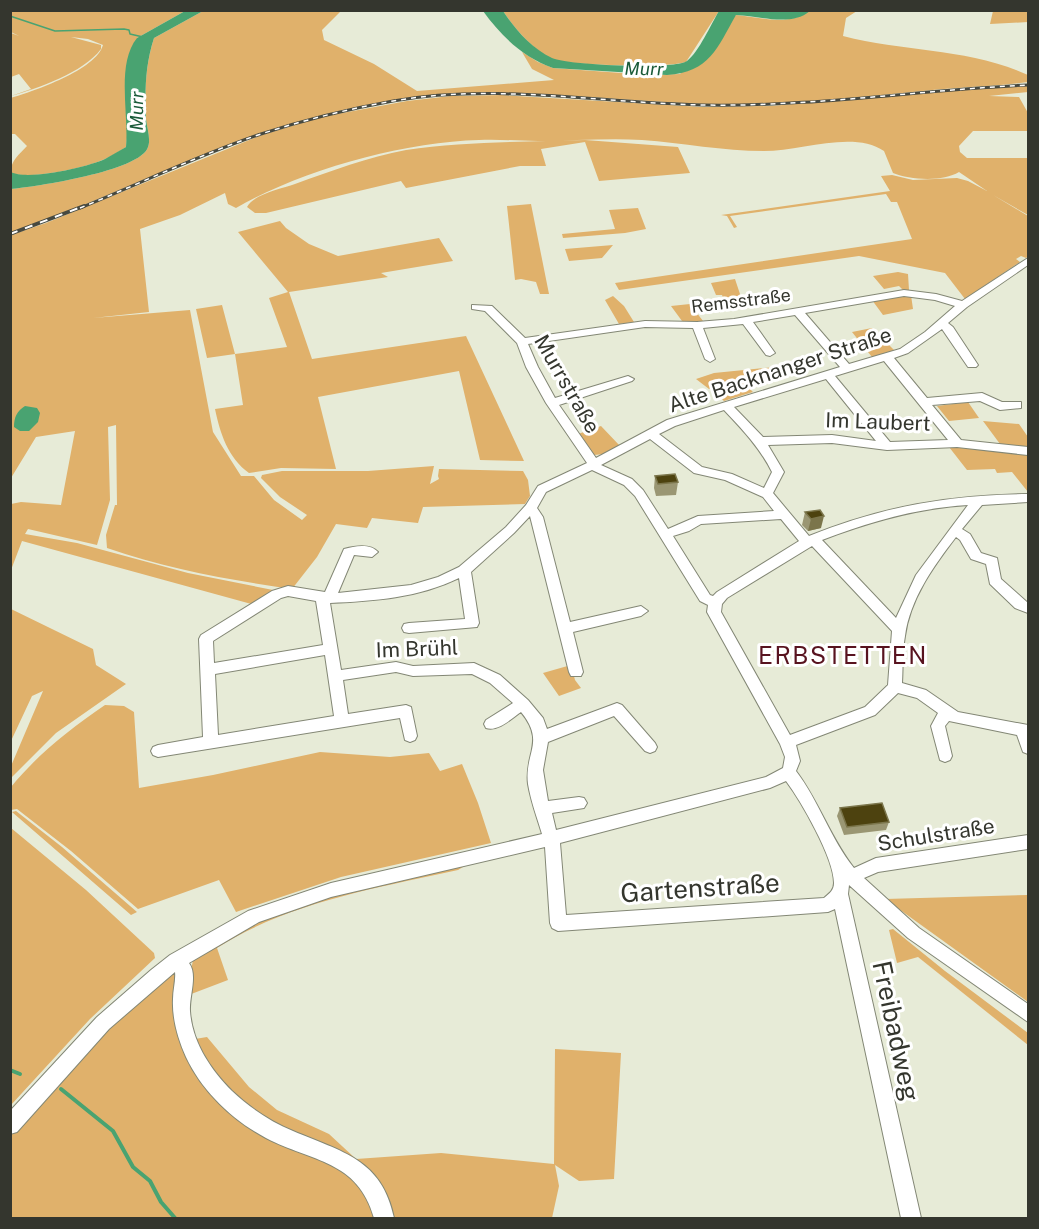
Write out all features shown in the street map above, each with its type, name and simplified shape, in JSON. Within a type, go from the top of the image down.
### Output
[{"type":"street","name":"Alte Backnanger Straße","points":[[530,508],[542,489],[671,423],[888,357],[915,345],[963,305],[1026,267]]},
{"type":"street","name":"Remsstraße","points":[[522,342],[645,324],[697,325],[746,320],[904,293],[928,295],[963,305]]},
{"type":"street","name":"Murrstraße","points":[[476,307],[488,308],[522,342],[532,367],[552,403],[594,464]]},
{"type":"street","points":[[798,311],[847,369]]},
{"type":"street","points":[[746,320],[770,352]]},
{"type":"street","points":[[942,324],[949,329],[972,365]]},
{"type":"street","points":[[697,325],[710,359]]},
{"type":"street","points":[[888,357],[957,443]]},
{"type":"street","points":[[828,374],[887,446]]},
{"type":"street","points":[[552,403],[628,380]]},
{"type":"street","points":[[925,402],[982,397],[1000,406],[1017,405]]},
{"type":"street","points":[[725,405],[762,441],[778,472],[767,494]]},
{"type":"street","points":[[651,434],[698,470],[728,477],[767,494],[784,515],[899,630]]},
{"type":"street","name":"Im Laubert","points":[[762,441],[832,439],[887,446],[957,443],[1029,451]]},
{"type":"street","points":[[594,464],[598,469],[628,482],[639,493],[705,598],[715,603]]},
{"type":"street","points":[[10,1125],[103,1023],[176,961],[254,916],[331,890],[596,828],[770,782],[788,772],[792,766],[792,757],[787,742],[714,612],[715,603],[722,595],[810,540],[849,525],[916,507],[980,500],[1029,498]]},
{"type":"street","points":[[787,742],[870,711],[895,687],[899,630],[914,592],[941,546],[980,500]]},
{"type":"street","points":[[211,742],[206,639],[277,594],[288,591],[325,597],[369,596],[411,590],[435,583],[464,570],[510,530],[530,508],[537,517],[576,672]]},
{"type":"street","points":[[666,534],[685,528],[698,520],[784,515]]},
{"type":"street","points":[[954,530],[965,537],[976,556],[992,561],[995,581],[1020,605],[1029,608]]},
{"type":"street","points":[[342,721],[325,597],[349,552],[356,550],[372,552]]},
{"type":"street","points":[[409,628],[472,623],[464,570]]},
{"type":"street","points":[[564,629],[640,611]]},
{"type":"street","points":[[208,676],[331,649]]},
{"type":"street","name":"Im Brühl","points":[[336,676],[396,667],[413,671],[474,668],[495,679],[523,704],[538,722],[541,738]]},
{"type":"street","points":[[895,687],[921,694],[946,713],[973,723],[1026,730],[1029,748]]},
{"type":"street","points":[[491,724],[523,704]]},
{"type":"street","points":[[551,839],[541,808],[535,770],[541,738],[617,709],[650,747]]},
{"type":"street","points":[[158,751],[406,711],[410,736]]},
{"type":"street","points":[[945,756],[938,726],[946,713]]},
{"type":"street","points":[[788,772],[806,797],[834,855],[873,900],[1029,1014]]},
{"type":"street","points":[[541,808],[579,802]]},
{"type":"street","name":"Gartenstraße","points":[[551,839],[558,922],[828,905],[840,894]]},
{"type":"street","name":"Schulstraße","points":[[851,877],[876,865],[1029,842]]},
{"type":"street","name":"Freibadweg","points":[[834,855],[843,881],[840,894],[911,1218]]},
{"type":"street","points":[[176,961],[185,971],[181,997],[185,1031],[195,1056],[207,1076],[223,1095],[246,1115],[264,1126],[350,1164],[366,1177],[376,1191],[384,1218]]},
{"type":"shaded area","points":[[810,10],[857,11],[846,18],[843,36],[983,60],[1028,75],[1028,82],[840,99],[729,105],[514,93],[440,95],[403,99],[356,107],[265,133],[176,166],[45,221],[11,232],[11,189],[86,176],[108,170],[141,156],[149,144],[146,88],[147,68],[154,38],[203,11],[341,11],[322,30],[324,40],[374,64],[417,91],[554,80],[532,69],[522,52],[553,68],[649,75],[680,74],[736,15],[784,20]]},
{"type":"shaded area","points":[[10,11],[185,11],[137,38],[126,147],[105,159],[85,166],[44,174],[11,173],[18,155],[27,146],[15,134],[11,134],[11,98],[48,85],[77,71],[89,63],[101,50],[72,72],[47,84],[11,96],[31,89],[19,74],[11,77],[11,33],[19,36],[11,32]],"holes":[[[71,37],[88,39],[103,45],[101,49],[101,45]]]},
{"type":"shaded area","points":[[503,11],[719,11],[686,62],[640,66],[598,65],[552,59],[524,38]]},
{"type":"shaded area","points":[[993,11],[1028,11],[1028,22],[990,24]]},
{"type":"shaded area","points":[[1028,86],[1028,92],[989,96],[1019,97],[1028,113],[1028,131],[973,131],[959,146],[960,152],[967,158],[1028,158],[1028,215],[993,195],[1028,216],[1028,256],[1016,259],[1020,262],[965,299],[945,273],[859,256],[619,290],[615,283],[912,239],[897,202],[891,202],[886,194],[730,216],[737,227],[734,228],[727,216],[721,215],[890,191],[881,176],[892,175],[913,180],[935,179],[908,177],[893,173],[884,151],[858,142],[826,143],[764,151],[629,139],[449,142],[386,152],[354,160],[291,182],[236,208],[228,204],[225,193],[180,215],[140,229],[149,312],[93,318],[190,310],[213,432],[241,476],[254,476],[274,500],[302,520],[307,515],[280,497],[261,478],[262,475],[282,471],[368,471],[434,466],[430,484],[439,479],[439,469],[523,471],[528,480],[530,496],[525,504],[423,507],[418,523],[372,518],[367,528],[336,524],[317,557],[292,589],[245,582],[176,568],[107,548],[106,535],[115,505],[117,505],[116,425],[108,427],[110,500],[97,545],[28,529],[25,534],[77,543],[188,573],[273,590],[273,594],[255,605],[22,541],[11,570],[11,504],[21,502],[61,505],[75,431],[36,437],[11,478],[11,235],[46,223],[259,136],[321,117],[407,101],[451,96],[501,95],[702,107],[771,106],[960,89]],"holes":[[[959,172],[987,191],[957,178],[936,179]]]},
{"type":"shaded area","points":[[585,140],[678,147],[690,173],[599,181],[585,142],[541,149],[546,166],[520,166],[406,188],[401,181],[266,213],[255,213],[247,207],[250,202],[268,192],[364,160],[406,150],[473,143]]},
{"type":"shaded area","points":[[531,204],[549,294],[540,294],[536,282],[515,280],[507,206]]},
{"type":"shaded area","points":[[638,208],[646,229],[563,238],[562,234],[615,229],[609,210]]},
{"type":"shaded area","points":[[280,221],[309,244],[338,256],[439,238],[453,261],[381,273],[388,277],[289,292],[312,359],[466,336],[524,461],[480,460],[459,371],[318,397],[336,469],[281,468],[249,473],[230,452],[219,427],[215,409],[243,405],[235,354],[287,347],[269,298],[288,292],[238,232]]},
{"type":"shaded area","points":[[613,245],[602,258],[569,261],[565,249]]},
{"type":"shaded area","points":[[898,272],[908,274],[909,290],[903,290],[899,286],[884,289],[873,276]]},
{"type":"shaded area","points":[[735,279],[741,297],[724,300],[722,295],[716,295],[711,283]]},
{"type":"shaded area","points":[[911,295],[913,309],[883,315],[872,300]]},
{"type":"shaded area","points":[[613,296],[624,306],[634,322],[619,324],[605,300]]},
{"type":"shaded area","points":[[690,304],[703,321],[682,321],[671,306]]},
{"type":"shaded area","points":[[222,305],[235,354],[207,358],[196,309]]},
{"type":"shaded area","points":[[872,328],[895,351],[872,357],[852,332]]},
{"type":"shaded area","points":[[775,367],[777,369],[741,380],[753,392],[724,401],[710,389],[714,387],[709,389],[696,379],[714,373]]},
{"type":"shaded area","points":[[968,402],[979,418],[949,421],[937,406]]},
{"type":"shaded area","points":[[983,421],[1019,424],[1028,437],[1028,447],[1000,444]]},
{"type":"shaded area","points":[[601,426],[620,446],[604,454],[594,455],[578,434]]},
{"type":"shaded area","points":[[949,447],[1028,454],[1028,492],[1012,472],[997,473],[995,469],[967,470]]},
{"type":"shaded area","points":[[11,609],[93,649],[96,665],[126,684],[56,733],[11,778],[11,766],[43,691],[32,696],[11,741]]},
{"type":"shaded area","points":[[571,665],[575,680],[581,688],[559,696],[543,673]]},
{"type":"shaded area","points":[[105,705],[124,706],[134,712],[139,788],[320,752],[390,757],[429,753],[440,771],[462,764],[491,843],[341,877],[236,912],[219,880],[138,909],[71,851],[17,809],[11,810],[11,787],[32,763]]},
{"type":"shaded area","points":[[16,811],[62,847],[137,912],[131,915],[12,812]]},
{"type":"shaded area","points":[[11,828],[86,890],[154,953],[155,958],[90,1019],[11,1105]]},
{"type":"shaded area","points":[[468,864],[458,870],[334,898],[245,932],[217,948],[228,980],[186,996],[194,955],[233,932],[298,904]]},
{"type":"shaded area","points":[[1028,895],[1028,1002],[885,899]]},
{"type":"shaded area","points":[[893,929],[1028,1033],[1028,1045],[918,957],[897,963],[889,930]]},
{"type":"shaded area","points":[[171,971],[178,972],[203,1080],[356,1175],[375,1206],[378,1218],[11,1218],[11,1134],[76,1058]]},
{"type":"shaded area","points":[[207,1037],[249,1087],[277,1110],[329,1134],[356,1159],[284,1130],[237,1099],[218,1078],[195,1039]]},
{"type":"shaded area","points":[[555,1049],[621,1053],[614,1179],[579,1181],[555,1165],[559,1186],[552,1218],[388,1218],[388,1207],[366,1168],[356,1159],[441,1153],[554,1164]]},
{"type":"water","name":"Murr","points":[[185,11],[203,11],[154,38],[147,68],[146,88],[149,144],[141,156],[108,170],[86,176],[11,189],[11,172],[30,175],[72,169],[105,159],[126,147],[125,75],[131,49],[137,38]]},
{"type":"water","name":"Murr","points":[[483,11],[503,11],[524,37],[537,49],[552,58],[577,63],[643,66],[678,64],[687,61],[700,45],[719,11],[810,11],[794,19],[785,20],[736,15],[717,48],[703,63],[682,73],[667,75],[553,68],[532,58],[514,45]]},
{"type":"water","points":[[25,406],[37,408],[40,413],[38,422],[29,431],[20,431],[14,427],[15,420],[18,412]]},
{"type":"building","points":[[675,474],[678,482],[658,484],[655,476]]},
{"type":"building","points":[[820,510],[824,516],[811,519],[805,512]]},
{"type":"building","points":[[882,803],[889,822],[847,827],[840,808]]},
{"type":"waterway","points":[[10,16],[55,31],[124,29],[129,30],[130,34],[143,37]]},
{"type":"waterway","points":[[10,1070],[20,1074]]},
{"type":"waterway","points":[[61,1089],[113,1131],[133,1167],[150,1181],[161,1202],[175,1218]]},
{"type":"railway","points":[[80,208],[261,134],[343,111],[431,96],[509,94],[664,104],[744,105],[1028,85]]},
{"type":"railway","points":[[10,234],[84,206]]},
{"type":"district","name":"ERBSTETTEN","points":[[843,656]]}]
